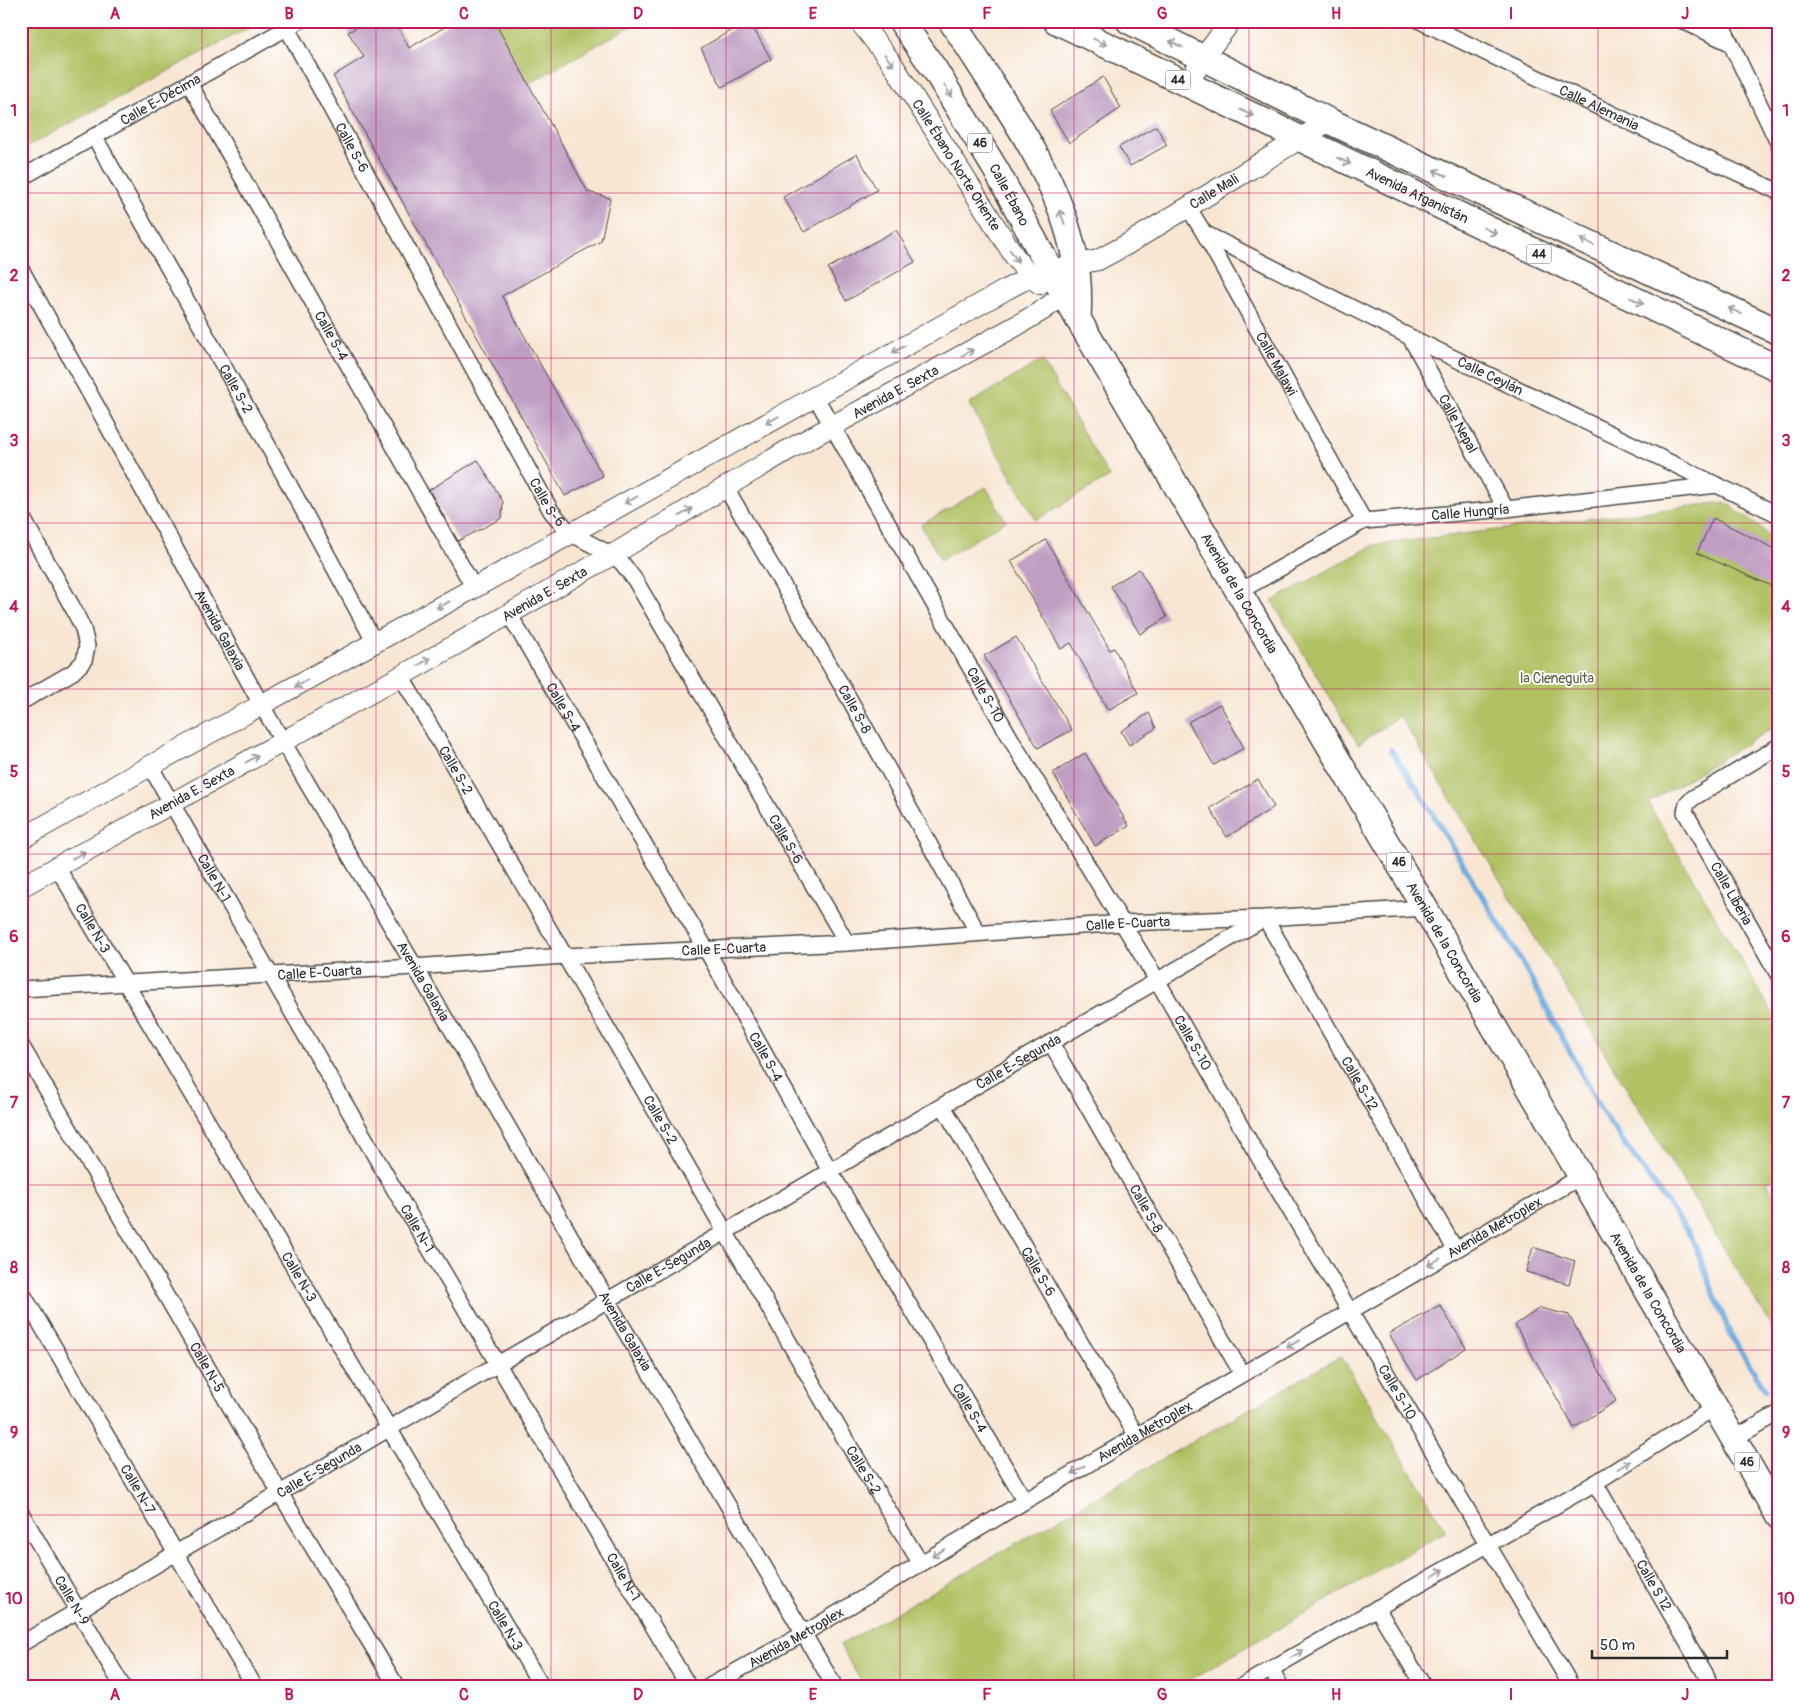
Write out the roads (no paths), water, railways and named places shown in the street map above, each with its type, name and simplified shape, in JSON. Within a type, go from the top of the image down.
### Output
[{"type":"main road","name":"Calle Ébano","points":[[901,21],[996,170],[1040,273],[1079,275]]},
{"type":"main road","name":"46","points":[[951,21],[1014,116],[1036,154],[1065,224],[1079,275]]},
{"type":"main road","name":"Avenida Afganistán","points":[[1056,21],[1779,370]]},
{"type":"main road","name":"44","points":[[1129,21],[1329,121],[1779,332]]},
{"type":"main road","name":"Avenida de la Concordia","points":[[1079,275],[1078,319],[1240,591],[1582,1176],[1714,1408],[1779,1516]]},
{"type":"street","name":"Calle Ébano Norte Oriente","points":[[859,21],[892,63],[1015,257],[1040,273]]},
{"type":"street","points":[[1188,84],[1203,58],[1231,21]]},
{"type":"street","name":"Calle Alemania","points":[[1420,21],[1779,192]]},
{"type":"street","points":[[1683,21],[1730,43]]},
{"type":"street","points":[[1720,21],[1779,145]]},
{"type":"street","name":"Calle E-Décima","points":[[21,178],[293,25]]},
{"type":"street","name":"Calle S-6","points":[[293,25],[551,511],[570,533],[622,563],[635,580],[847,943]]},
{"type":"street","name":"Calle S-4","points":[[189,82],[474,588]]},
{"type":"street","name":"Calle Mali","points":[[1079,275],[1329,121]]},
{"type":"street","name":"Calle S-2","points":[[94,136],[259,429],[375,643]]},
{"type":"street","name":"Calle Malawi","points":[[1188,207],[1364,520]]},
{"type":"street","name":"Calle Ceylán","points":[[1204,233],[1410,337],[1779,515]]},
{"type":"street","name":"Avenida Galaxia","points":[[21,269],[262,706],[469,1059],[607,1300],[835,1687]]},
{"type":"street","points":[[21,839],[474,588],[815,396],[1040,273]]},
{"type":"street","name":"Avenida E. Sexta","points":[[21,887],[401,676],[612,556],[763,465],[1016,326],[1079,275]]},
{"type":"street","name":"Calle Nepal","points":[[1410,337],[1506,510]]},
{"type":"street","name":"Calle S-10","points":[[815,396],[1015,746],[1157,980],[1251,1144],[1572,1687]]},
{"type":"street","name":"Calle Hungría","points":[[1240,591],[1364,520],[1506,510],[1717,485]]},
{"type":"street","name":"Calle S-8","points":[[726,488],[850,700],[978,933]]},
{"type":"street","points":[[21,515],[83,629],[87,646],[84,661],[74,672],[21,702]]},
{"type":"street","name":"Calle S-4","points":[[509,614],[706,950],[830,1171],[1025,1501]]},
{"type":"street","name":"Calle S-2","points":[[401,676],[842,1434],[921,1564]]},
{"type":"street","name":"Calle Liberia","points":[[1779,746],[1693,798],[1687,804],[1685,812],[1779,976]]},
{"type":"street","name":"Calle N-1","points":[[150,766],[170,804],[393,1187],[690,1687]]},
{"type":"street","name":"Calle N-3","points":[[57,866],[542,1687]]},
{"type":"street","name":"Calle E-Cuarta","points":[[21,988],[414,967],[564,956],[847,943],[1123,923],[1265,918],[1425,908]]},
{"type":"street","name":"Calle E-Segunda","points":[[21,1644],[607,1300],[1265,918]]},
{"type":"street","name":"Calle S-12","points":[[1265,918],[1455,1249]]},
{"type":"street","name":"Calle S-8","points":[[1051,1043],[1242,1374]]},
{"type":"street","name":"Calle N-5","points":[[21,1045],[280,1493],[396,1687]]},
{"type":"street","name":"Calle S-6","points":[[943,1106],[1062,1312],[1137,1436]]},
{"type":"street","name":"Avenida Metroplex","points":[[708,1687],[803,1634],[1025,1501],[1582,1176]]},
{"type":"street","name":"Calle N-7","points":[[21,1291],[255,1687]]},
{"type":"street","points":[[1240,1687],[1595,1483],[1714,1408]]},
{"type":"street","points":[[1733,1439],[1779,1413]]},
{"type":"street","name":"Calle S 12","points":[[1595,1483],[1713,1687]]},
{"type":"street","name":"Calle N-9","points":[[21,1513],[123,1687]]},
{"type":"street","points":[[1378,1608],[1424,1687]]},
{"type":"street","points":[[1271,1669],[1281,1687]]},
{"type":"waterway","points":[[1391,750],[1420,793],[1522,962],[1602,1112],[1692,1238],[1731,1336],[1766,1390]]},
{"type":"park label","name":"la Cieneguita","points":[[1557,678]]}]
